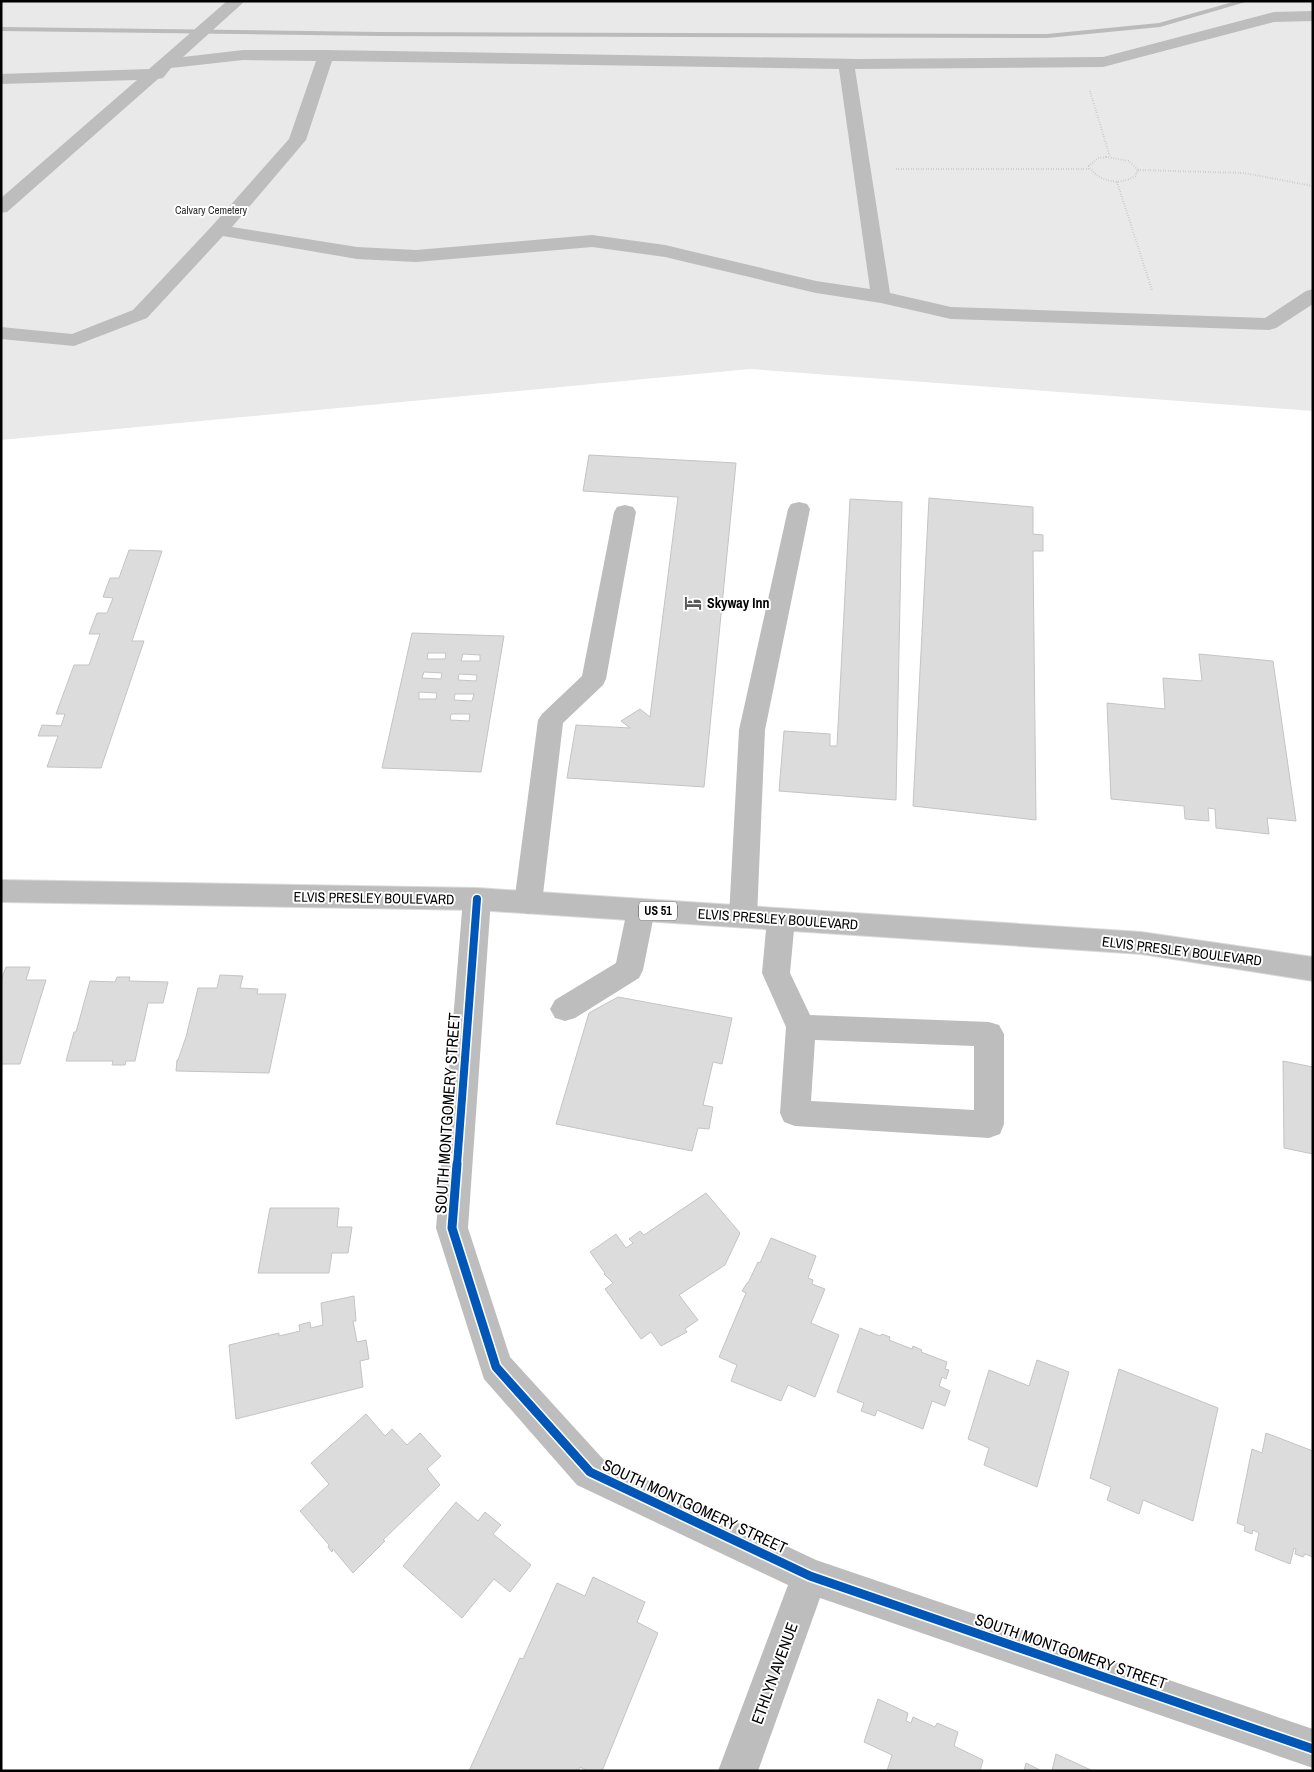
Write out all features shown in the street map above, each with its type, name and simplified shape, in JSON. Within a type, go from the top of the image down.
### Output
[{"type":"main road","points":[[1,208],[238,1]]},
{"type":"main road","points":[[1,79],[163,68],[242,55],[846,63],[1103,62],[1274,17],[1313,16]]},
{"type":"main road","points":[[1,333],[74,340],[140,314],[219,230],[297,140],[326,55]]},
{"type":"main road","points":[[846,63],[881,297]]},
{"type":"main road","points":[[219,230],[357,253],[416,256],[592,241],[665,251],[816,287],[881,297],[951,312],[1269,324],[1313,295]]},
{"type":"main road","points":[[743,917],[752,730],[799,509]]},
{"type":"main road","points":[[528,903],[551,720],[594,679],[625,512]]},
{"type":"main road","name":"ELVIS PRESLEY BOULEVARD","points":[[1,891],[477,899],[1141,943],[1313,969]]},
{"type":"main road","name":"SOUTH MONTGOMERY STREET","points":[[477,899],[452,1228],[496,1368],[590,1472],[810,1576],[1313,1749]]},
{"type":"main road","points":[[565,1009],[629,970],[641,910]]},
{"type":"main road","points":[[781,919],[776,973],[801,1027],[794,1112],[989,1124],[989,1034],[801,1027]]},
{"type":"main road","name":"ETHLYN AVENUE","points":[[738,1771],[810,1576]]},
{"type":"path","points":[[1081,62],[1110,157]]},
{"type":"path","points":[[1090,169],[1092,162],[1098,158],[1110,157],[1129,161],[1138,170],[1244,173],[1313,186]]},
{"type":"path","points":[[862,169],[1090,169],[1096,176],[1117,182],[1134,178],[1138,170]]},
{"type":"path","points":[[1117,182],[1162,320]]},
{"type":"green space","name":"Calvary Cemetery","points":[[1,1],[1313,1],[1313,411],[750,369],[1,440]]},
{"type":"building","name":"Skyway Inn","points":[[589,455],[736,463],[704,787],[567,778],[576,725],[630,728],[621,721],[640,709],[650,717],[678,497],[583,491]]},
{"type":"building","points":[[929,498],[1033,507],[1033,534],[1043,535],[1043,551],[1033,551],[1036,820],[913,806]]},
{"type":"building","points":[[850,499],[902,502],[896,800],[779,791],[784,731],[830,734],[830,746],[837,746]]},
{"type":"building","points":[[129,550],[162,551],[132,641],[144,641],[101,768],[47,767],[58,736],[38,736],[42,725],[61,726],[65,714],[56,714],[74,665],[89,665],[100,634],[89,634],[97,613],[107,613],[113,598],[103,597],[110,578],[119,578]]},
{"type":"building","points":[[412,633],[504,636],[481,772],[382,768]],"holes":[[[428,653],[446,653],[445,659],[427,659]],[[463,654],[480,655],[480,661],[461,661]],[[424,672],[442,673],[441,679],[422,678]],[[459,674],[477,675],[476,681],[458,680]],[[419,692],[437,693],[436,699],[419,699]],[[455,694],[474,694],[472,701],[454,700]],[[451,714],[470,714],[469,721],[450,720]]]},
{"type":"building","points":[[1199,654],[1273,661],[1296,821],[1267,818],[1269,834],[1216,828],[1215,809],[1208,808],[1209,821],[1185,819],[1184,806],[1111,799],[1107,703],[1165,709],[1163,678],[1202,681]]},
{"type":"building","points":[[6,967],[30,967],[26,980],[46,980],[20,1064],[1,1064],[1,980]]},
{"type":"building","points":[[220,975],[243,976],[240,988],[258,989],[257,994],[286,994],[269,1073],[176,1071],[177,1060],[186,1037],[198,988],[217,988]]},
{"type":"building","points":[[117,977],[130,977],[129,981],[168,982],[163,1003],[148,1003],[135,1061],[126,1061],[125,1065],[112,1065],[113,1061],[66,1061],[90,981],[115,982]]},
{"type":"building","points":[[618,997],[732,1018],[722,1064],[713,1062],[703,1105],[713,1107],[709,1129],[698,1128],[692,1151],[556,1124],[589,1013]]},
{"type":"building","points":[[1283,1061],[1313,1067],[1313,1154],[1284,1148]]},
{"type":"building","points":[[706,1193],[740,1233],[725,1265],[679,1295],[698,1320],[685,1329],[687,1332],[661,1346],[651,1332],[641,1339],[605,1289],[613,1283],[604,1274],[590,1252],[616,1234],[626,1248],[633,1243],[629,1239],[640,1231],[644,1235]]},
{"type":"building","points":[[270,1208],[339,1208],[337,1227],[352,1227],[348,1253],[332,1253],[329,1273],[258,1273]]},
{"type":"building","points":[[771,1238],[816,1256],[808,1278],[813,1280],[812,1284],[825,1289],[811,1323],[839,1335],[815,1397],[788,1385],[781,1401],[731,1381],[737,1365],[719,1357],[746,1293],[742,1291],[758,1262],[760,1263]]},
{"type":"building","points":[[354,1296],[356,1321],[353,1321],[357,1342],[366,1340],[369,1359],[360,1361],[363,1387],[236,1419],[229,1345],[279,1333],[279,1336],[300,1331],[299,1325],[310,1322],[311,1328],[323,1325],[321,1303]]},
{"type":"building","points":[[860,1328],[880,1336],[882,1334],[890,1337],[889,1340],[912,1349],[913,1346],[922,1350],[921,1352],[947,1362],[945,1369],[949,1370],[946,1379],[942,1377],[939,1386],[950,1391],[945,1406],[932,1401],[923,1429],[877,1410],[875,1416],[861,1411],[864,1403],[837,1392]]},
{"type":"building","points":[[1037,1360],[1069,1372],[1037,1487],[984,1465],[989,1448],[968,1439],[989,1370],[1029,1386]]},
{"type":"building","points":[[1119,1369],[1218,1408],[1193,1521],[1143,1500],[1139,1514],[1107,1500],[1111,1487],[1090,1478]]},
{"type":"building","points":[[366,1414],[385,1436],[392,1429],[407,1445],[420,1433],[441,1456],[427,1469],[440,1485],[383,1540],[385,1541],[353,1573],[333,1549],[332,1552],[328,1547],[329,1545],[300,1511],[329,1484],[311,1463]]},
{"type":"building","points":[[1266,1433],[1313,1451],[1313,1557],[1305,1554],[1303,1557],[1295,1554],[1296,1549],[1294,1548],[1290,1564],[1255,1550],[1259,1533],[1253,1530],[1252,1534],[1244,1531],[1245,1526],[1237,1523],[1252,1449],[1262,1453]]},
{"type":"building","points":[[456,1502],[478,1521],[485,1512],[501,1525],[493,1534],[531,1565],[510,1592],[494,1579],[462,1618],[403,1566]]},
{"type":"building","points":[[593,1577],[645,1602],[637,1622],[658,1633],[602,1771],[588,1771],[580,1767],[578,1771],[469,1771],[520,1658],[523,1659],[557,1583],[585,1596]]},
{"type":"building","points":[[878,1699],[908,1713],[906,1721],[911,1723],[913,1717],[935,1727],[937,1723],[958,1732],[954,1746],[983,1760],[980,1771],[887,1771],[892,1755],[864,1742]]},
{"type":"building","points":[[1056,1754],[1091,1770],[1091,1771],[1052,1771]]},
{"type":"building","points":[[1026,1763],[1042,1771],[1024,1771]]},
{"type":"waterway","points":[[1,29],[379,34],[1047,36],[1160,25],[1245,1]]},
{"type":"cycle path","points":[[477,899],[452,1228],[496,1367],[590,1472],[810,1576],[1313,1749]]},
{"type":"place","name":"Skyway Inn","points":[[693,603]]}]
